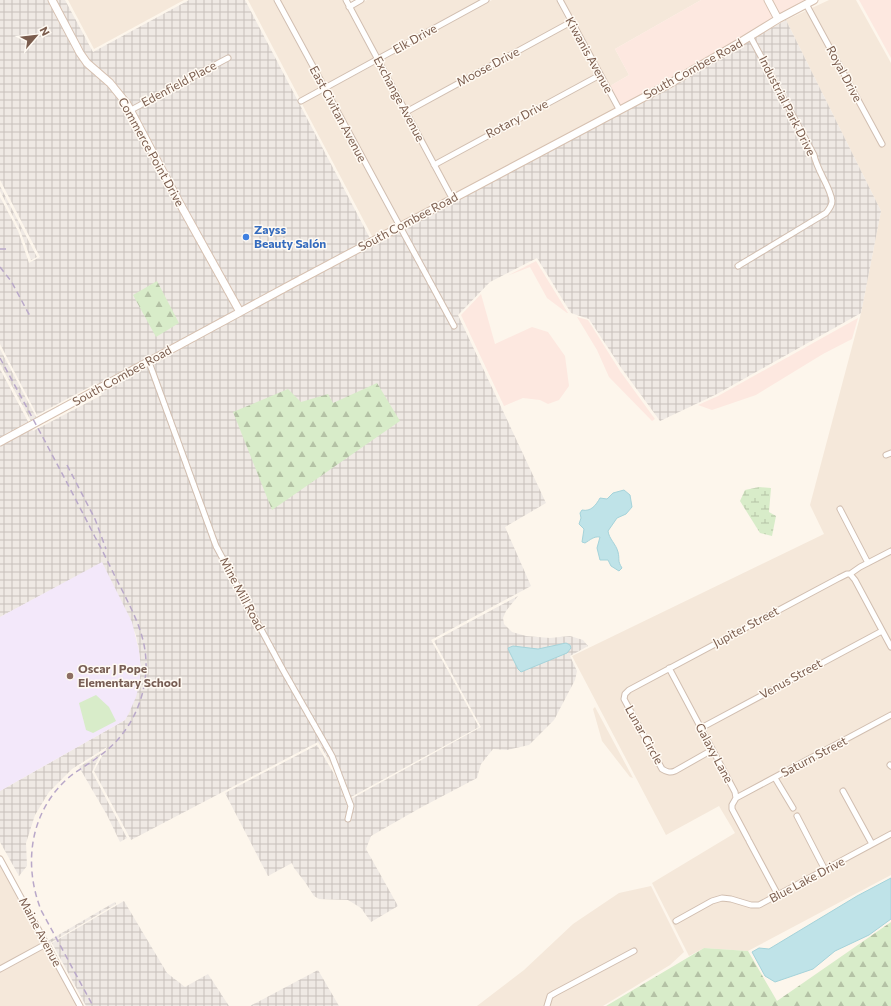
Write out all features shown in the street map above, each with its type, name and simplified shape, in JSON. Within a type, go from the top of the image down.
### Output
[{"type":"main road","name":"Commerce Point Drive","points":[[52,0],[80,53],[87,62],[110,83],[131,110],[179,202],[240,312]]},
{"type":"main road","points":[[768,0],[778,19]]},
{"type":"main road","name":"South Combee Road","points":[[0,442],[452,198],[672,82],[778,19],[814,0]]},
{"type":"street","name":"East Civitan Avenue","points":[[277,0],[454,326]]},
{"type":"street","name":"Exchange Avenue","points":[[346,0],[452,198]]},
{"type":"street","points":[[349,7],[361,0]]},
{"type":"street","name":"Elk Drive","points":[[301,101],[486,0]]},
{"type":"street","name":"Kiwanis Avenue","points":[[560,0],[619,109]]},
{"type":"street","name":"Royal Drive","points":[[806,4],[882,144]]},
{"type":"street","name":"Moose Drive","points":[[406,112],[571,22]]},
{"type":"street","name":"Industrial Park Drive","points":[[738,266],[826,213],[831,208],[832,202],[816,164],[814,155],[750,36]]},
{"type":"street","name":"Edenfield Place","points":[[131,110],[228,58]]},
{"type":"street","name":"Rotary Drive","points":[[434,165],[600,75]]},
{"type":"street","name":"Mine Mill Road","points":[[148,362],[216,546],[290,683],[332,756],[351,806],[348,818]]},
{"type":"street","points":[[840,509],[868,563]]},
{"type":"street","name":"Jupiter Street","points":[[625,694],[629,690],[669,668],[838,578],[850,574],[891,551]]},
{"type":"street","points":[[850,574],[855,580],[891,647]]},
{"type":"street","name":"Venus Street","points":[[701,728],[882,631]]},
{"type":"street","name":"Galaxy Lane","points":[[669,668],[735,792],[736,798],[732,805],[732,809],[778,895]]},
{"type":"street","name":"Lunar Circle","points":[[625,694],[624,699],[662,769],[666,772],[671,772],[712,750]]},
{"type":"street","name":"Saturn Street","points":[[736,798],[891,715]]},
{"type":"street","points":[[775,778],[793,808]]},
{"type":"street","points":[[844,791],[872,844]]},
{"type":"street","points":[[797,816],[825,870]]},
{"type":"street","name":"Blue Lake Drive","points":[[676,921],[712,901],[722,898],[751,905],[759,905],[891,834]]},
{"type":"street","name":"Maine Avenue","points":[[0,859],[80,1006]]},
{"type":"street","points":[[0,969],[46,944]]},
{"type":"street","points":[[547,1006],[550,996],[634,951]]},
{"type":"shaded area","points":[[0,0],[65,0],[93,52],[189,0],[245,0],[374,246],[786,20],[881,211],[861,313],[717,394],[660,421],[622,369],[589,319],[571,313],[537,258],[490,282],[458,315],[546,503],[505,527],[531,586],[431,640],[479,727],[351,797],[318,742],[131,840],[94,771],[107,747],[72,769],[49,792],[35,815],[26,843],[27,866],[19,876],[0,842],[0,791],[125,720],[139,685],[141,668],[136,635],[102,563],[0,617],[0,369],[33,431],[102,395],[95,384],[37,415],[0,344],[0,197],[18,231],[29,263],[40,257],[0,180]]},
{"type":"shaded area","points":[[68,0],[184,0],[94,49]]},
{"type":"shaded area","points":[[248,0],[273,0],[321,88],[300,99]]},
{"type":"shaded area","points":[[280,0],[342,0],[374,59],[326,85]]},
{"type":"shaded area","points":[[367,0],[481,0],[379,56],[353,7]]},
{"type":"shaded area","points":[[492,0],[556,0],[567,21],[407,108],[381,61]]},
{"type":"shaded area","points":[[563,0],[701,0],[615,49],[629,75],[610,86]]},
{"type":"shaded area","points":[[701,0],[765,0],[774,18],[737,41],[621,106],[610,86],[629,75],[615,49]]},
{"type":"shaded area","points":[[771,0],[808,0],[779,15]]},
{"type":"shaded area","points":[[829,0],[856,0],[891,63],[891,875],[748,951],[704,948],[689,956],[652,883],[735,833],[719,806],[666,835],[572,656],[824,534],[810,505],[861,313],[881,211],[786,20]]},
{"type":"shaded area","points":[[859,0],[891,0],[891,58]]},
{"type":"shaded area","points":[[570,25],[597,74],[435,161],[409,112]]},
{"type":"shaded area","points":[[376,64],[448,198],[401,223],[329,89]]},
{"type":"shaded area","points":[[599,78],[615,109],[453,195],[438,165]]},
{"type":"shaded area","points":[[323,92],[396,226],[373,238],[302,104]]},
{"type":"shaded area","points":[[0,186],[37,257],[31,260],[20,230],[0,191]]},
{"type":"shaded area","points":[[536,261],[568,313],[547,298],[530,267],[507,276]]},
{"type":"shaded area","points":[[481,294],[495,344],[532,327],[548,332],[565,356],[569,386],[559,400],[548,404],[540,400],[523,398],[504,406],[461,315]]},
{"type":"shaded area","points":[[577,317],[588,320],[620,371],[655,419],[652,421],[609,377],[597,350]]},
{"type":"shaded area","points":[[858,318],[852,339],[823,354],[756,395],[712,410],[698,405],[718,396]]},
{"type":"shaded area","points":[[0,349],[36,417],[94,387],[95,388],[32,423],[0,364]]},
{"type":"shaded area","name":"Oscar J Pope Elementary School","points":[[102,562],[132,622],[139,651],[141,668],[139,685],[136,697],[129,713],[125,720],[0,791],[0,617]]},
{"type":"shaded area","points":[[518,596],[506,611],[503,618],[504,624],[512,632],[526,636],[550,638],[570,636],[583,640],[588,646],[570,656],[577,671],[575,680],[554,720],[529,745],[507,750],[493,749],[481,764],[477,778],[371,836],[366,849],[398,906],[371,922],[361,908],[348,900],[319,899],[314,896],[292,863],[268,876],[225,793],[317,745],[337,779],[348,807],[345,821],[351,821],[354,806],[351,799],[481,727],[434,641]],"holes":[[[566,643],[534,666],[521,672],[534,649],[548,648]]]},
{"type":"shaded area","points":[[595,707],[633,778],[630,777],[602,741],[593,709]]},
{"type":"shaded area","points":[[101,753],[92,772],[127,838],[120,842],[107,815],[79,767]]},
{"type":"shaded area","points":[[0,864],[45,941],[0,966]]},
{"type":"shaded area","points":[[651,886],[684,952],[670,965],[603,1006],[477,1006],[524,970],[573,924],[619,893]]},
{"type":"shaded area","points":[[124,901],[167,973],[185,987],[208,974],[229,1006],[86,1006],[52,943]]},
{"type":"shaded area","points":[[115,902],[116,904],[50,943],[83,1006],[79,1006],[47,946],[50,944],[48,941]]},
{"type":"shaded area","points":[[47,946],[79,1006],[0,1006],[0,972]]},
{"type":"shaded area","points":[[318,970],[339,1006],[250,1006]]},
{"type":"green space","points":[[157,281],[179,323],[156,337],[133,295]]},
{"type":"green space","points":[[377,383],[400,421],[272,510],[233,412],[288,389],[301,402],[328,394],[333,403]]},
{"type":"green space","points":[[759,487],[771,488],[769,512],[776,516],[772,536],[760,533],[740,501],[745,490]]},
{"type":"green space","points":[[96,695],[109,707],[116,721],[93,733],[86,730],[79,703]]},
{"type":"green space","points":[[891,922],[891,1006],[606,1006],[704,948],[748,951],[777,1001]]},
{"type":"water","points":[[624,490],[630,495],[632,507],[626,514],[617,518],[608,531],[618,552],[619,562],[622,568],[619,571],[611,566],[608,560],[600,560],[597,548],[600,537],[594,538],[585,543],[582,542],[584,529],[579,524],[581,518],[580,513],[582,510],[591,509],[600,498],[607,499],[613,493]]},
{"type":"water","points":[[566,643],[570,645],[571,648],[567,653],[521,672],[518,669],[508,648],[513,646],[538,649]]},
{"type":"water","points":[[891,878],[891,919],[869,935],[835,951],[813,969],[775,982],[765,976],[752,952],[759,948],[769,949],[857,896]]},
{"type":"railway","points":[[0,249],[10,249]]},
{"type":"railway","points":[[0,267],[11,281],[30,316]]},
{"type":"railway","points":[[0,358],[102,549],[126,598],[139,626],[146,657],[145,681],[142,694],[138,707],[126,730],[108,749],[67,779],[55,793],[45,807],[33,840],[32,875],[35,893],[41,910],[93,1006]]},
{"type":"railway","points":[[67,465],[95,519],[106,549]]},
{"type":"place","name":"Zayss Beauty Salón","points":[[246,237]]},
{"type":"place","name":"Oscar J Pope Elementary School","points":[[70,676]]}]
